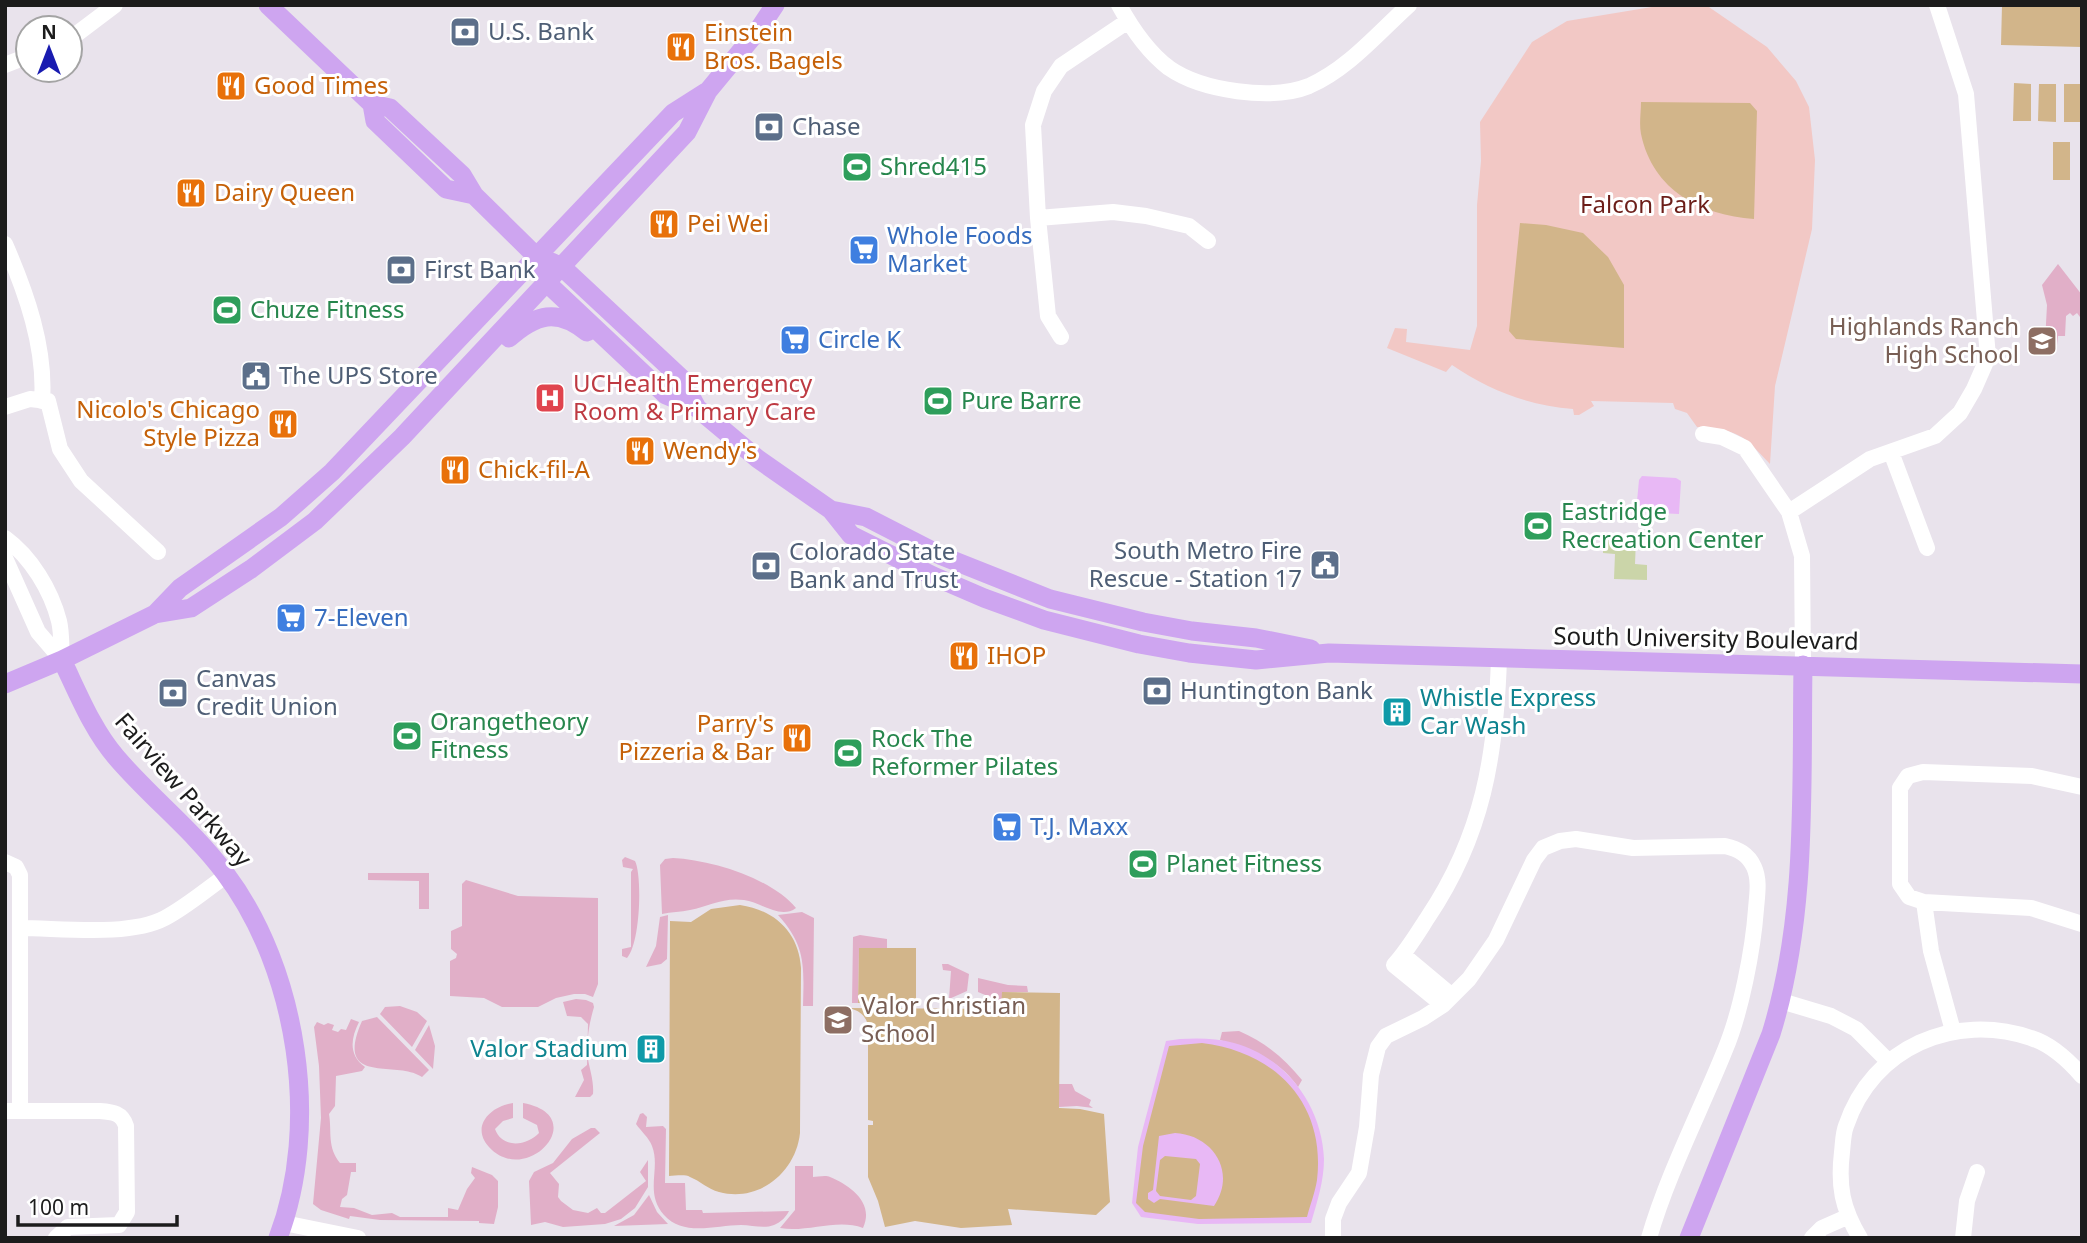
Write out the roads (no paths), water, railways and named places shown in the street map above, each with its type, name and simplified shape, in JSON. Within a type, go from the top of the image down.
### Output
[{"type":"main road","name":"South University Boulevard","points":[[268,5],[372,104],[390,108],[462,175],[474,195],[537,257],[562,267],[681,378],[697,408]]},
{"type":"main road","points":[[5,684],[62,660],[155,614],[191,608],[251,569],[315,521],[402,437],[687,132],[708,92],[775,5]]},
{"type":"main road","points":[[155,614],[180,588],[281,517],[332,472],[673,113],[708,92]]},
{"type":"main road","name":"South University Boulevard","points":[[537,257],[547,283],[666,395],[697,408],[758,459],[831,510],[851,535],[948,583],[1044,620],[1139,644],[1189,653],[1256,660],[1329,653],[2082,674]]},
{"type":"main road","points":[[476,359],[508,339],[524,324],[536,318],[549,317],[573,321],[604,346],[621,353]]},
{"type":"main road","name":"South University Boulevard","points":[[831,510],[866,517],[943,556],[1050,598],[1143,622],[1256,638],[1329,653]]},
{"type":"main road","points":[[948,583],[980,584],[1016,597],[1029,596],[1032,592]]},
{"type":"main road","name":"Fairview Parkway","points":[[62,660],[99,733],[115,756],[174,815],[227,875],[241,897],[272,963],[295,1045],[300,1111],[293,1184],[281,1230]]},
{"type":"main road","points":[[1689,1238],[1771,1034],[1781,1001],[1799,889],[1803,665]]},
{"type":"street","points":[[84,28],[115,5]]},
{"type":"street","points":[[1119,5],[1128,21],[1169,68],[1206,85],[1239,92],[1273,93],[1308,86],[1342,67],[1409,5]]},
{"type":"street","points":[[1789,512],[1870,459],[1935,436],[1961,413],[1988,357],[1966,94],[1937,5]]},
{"type":"street","points":[[1061,337],[1048,316],[1038,218],[1033,125],[1044,91],[1061,66],[1128,21]]},
{"type":"street","points":[[1038,218],[1113,212],[1146,216],[1189,226],[1208,241]]},
{"type":"street","points":[[5,244],[27,302],[43,371],[42,401]]},
{"type":"street","points":[[5,407],[30,399],[48,401],[60,449],[81,481],[158,552]]},
{"type":"street","points":[[1703,434],[1722,437],[1745,448],[1789,512],[1802,556],[1803,665]]},
{"type":"street","points":[[1891,452],[1927,548]]},
{"type":"street","points":[[5,538],[14,544],[40,576],[59,621],[62,660]]},
{"type":"street","points":[[5,558],[38,632],[62,660]]},
{"type":"street","points":[[1448,1001],[1398,960],[1436,905],[1471,834],[1493,755],[1499,658]]},
{"type":"street","points":[[2082,787],[2032,776],[1923,772],[1908,776],[1900,788],[1900,884],[1909,897],[1924,902],[2031,908],[2082,924]]},
{"type":"street","points":[[1333,1238],[1336,1211],[1359,1173],[1375,1054],[1386,1036],[1423,1018],[1448,1001],[1469,979],[1496,940],[1534,860],[1543,848],[1576,839],[1633,848],[1725,846],[1747,855],[1755,868],[1758,885],[1755,931],[1743,990],[1726,1048],[1664,1192],[1649,1238]]},
{"type":"street","points":[[5,862],[16,867],[20,875],[13,1111],[112,1112],[124,1119],[127,1212],[124,1219],[119,1225],[68,1227],[56,1238]]},
{"type":"street","points":[[20,928],[114,929],[145,926],[165,918],[227,875]]},
{"type":"street","points":[[1924,902],[1931,951],[1953,1031]]},
{"type":"street","points":[[1781,1001],[1831,1016],[1856,1029],[1888,1061]]},
{"type":"street","points":[[1860,1238],[1847,1217],[1839,1180],[1845,1126],[1864,1090],[1888,1061],[1926,1038],[1953,1031],[1991,1029],[2033,1038],[2068,1061],[2082,1076]]},
{"type":"street","points":[[1963,1238],[1967,1201],[1977,1172]]},
{"type":"street","points":[[1812,1238],[1822,1228],[1847,1217]]},
{"type":"street","points":[[281,1230],[358,1238]]},
{"type":"place","name":"U.S. Bank","points":[[465,32]]},
{"type":"place","name":"Einstein Bros. Bagels","points":[[681,47]]},
{"type":"place","name":"Good Times","points":[[231,86]]},
{"type":"place","name":"Chase","points":[[769,127]]},
{"type":"place","name":"Shred415","points":[[857,167]]},
{"type":"place","name":"Dairy Queen","points":[[191,193]]},
{"type":"place","name":"Pei Wei","points":[[664,224]]},
{"type":"place","name":"Whole Foods Market","points":[[864,250]]},
{"type":"place","name":"First Bank","points":[[401,270]]},
{"type":"place","name":"Chuze Fitness","points":[[227,310]]},
{"type":"place","name":"Circle K","points":[[795,340]]},
{"type":"place","name":"Highlands Ranch High School","points":[[2042,341]]},
{"type":"place","name":"The UPS Store","points":[[256,376]]},
{"type":"place","name":"UCHealth Emergency Room & Primary Care","points":[[550,398]]},
{"type":"place","name":"Pure Barre","points":[[938,401]]},
{"type":"place","name":"Nicolo's Chicago Style Pizza","points":[[283,424]]},
{"type":"place","name":"Wendy's","points":[[640,451]]},
{"type":"place","name":"Chick-fil-A","points":[[455,470]]},
{"type":"place","name":"Eastridge Recreation Center","points":[[1538,526]]},
{"type":"place","name":"South Metro Fire Rescue - Station 17","points":[[1325,565]]},
{"type":"place","name":"Colorado State Bank and Trust","points":[[766,566]]},
{"type":"place","name":"7-Eleven","points":[[291,618]]},
{"type":"place","name":"IHOP","points":[[964,656]]},
{"type":"place","name":"Huntington Bank","points":[[1157,691]]},
{"type":"place","name":"Canvas Credit Union","points":[[173,693]]},
{"type":"place","name":"Whistle Express Car Wash","points":[[1397,712]]},
{"type":"place","name":"Orangetheory Fitness","points":[[407,736]]},
{"type":"place","name":"Parry's Pizzeria & Bar","points":[[797,738]]},
{"type":"place","name":"Rock The Reformer Pilates","points":[[848,753]]},
{"type":"place","name":"T.J. Maxx","points":[[1007,827]]},
{"type":"place","name":"Planet Fitness","points":[[1143,864]]},
{"type":"place","name":"Valor Christian School","points":[[838,1020]]},
{"type":"place","name":"Valor Stadium","points":[[651,1049]]},
{"type":"park label","name":"Falcon Park","points":[[1645,205]]}]
